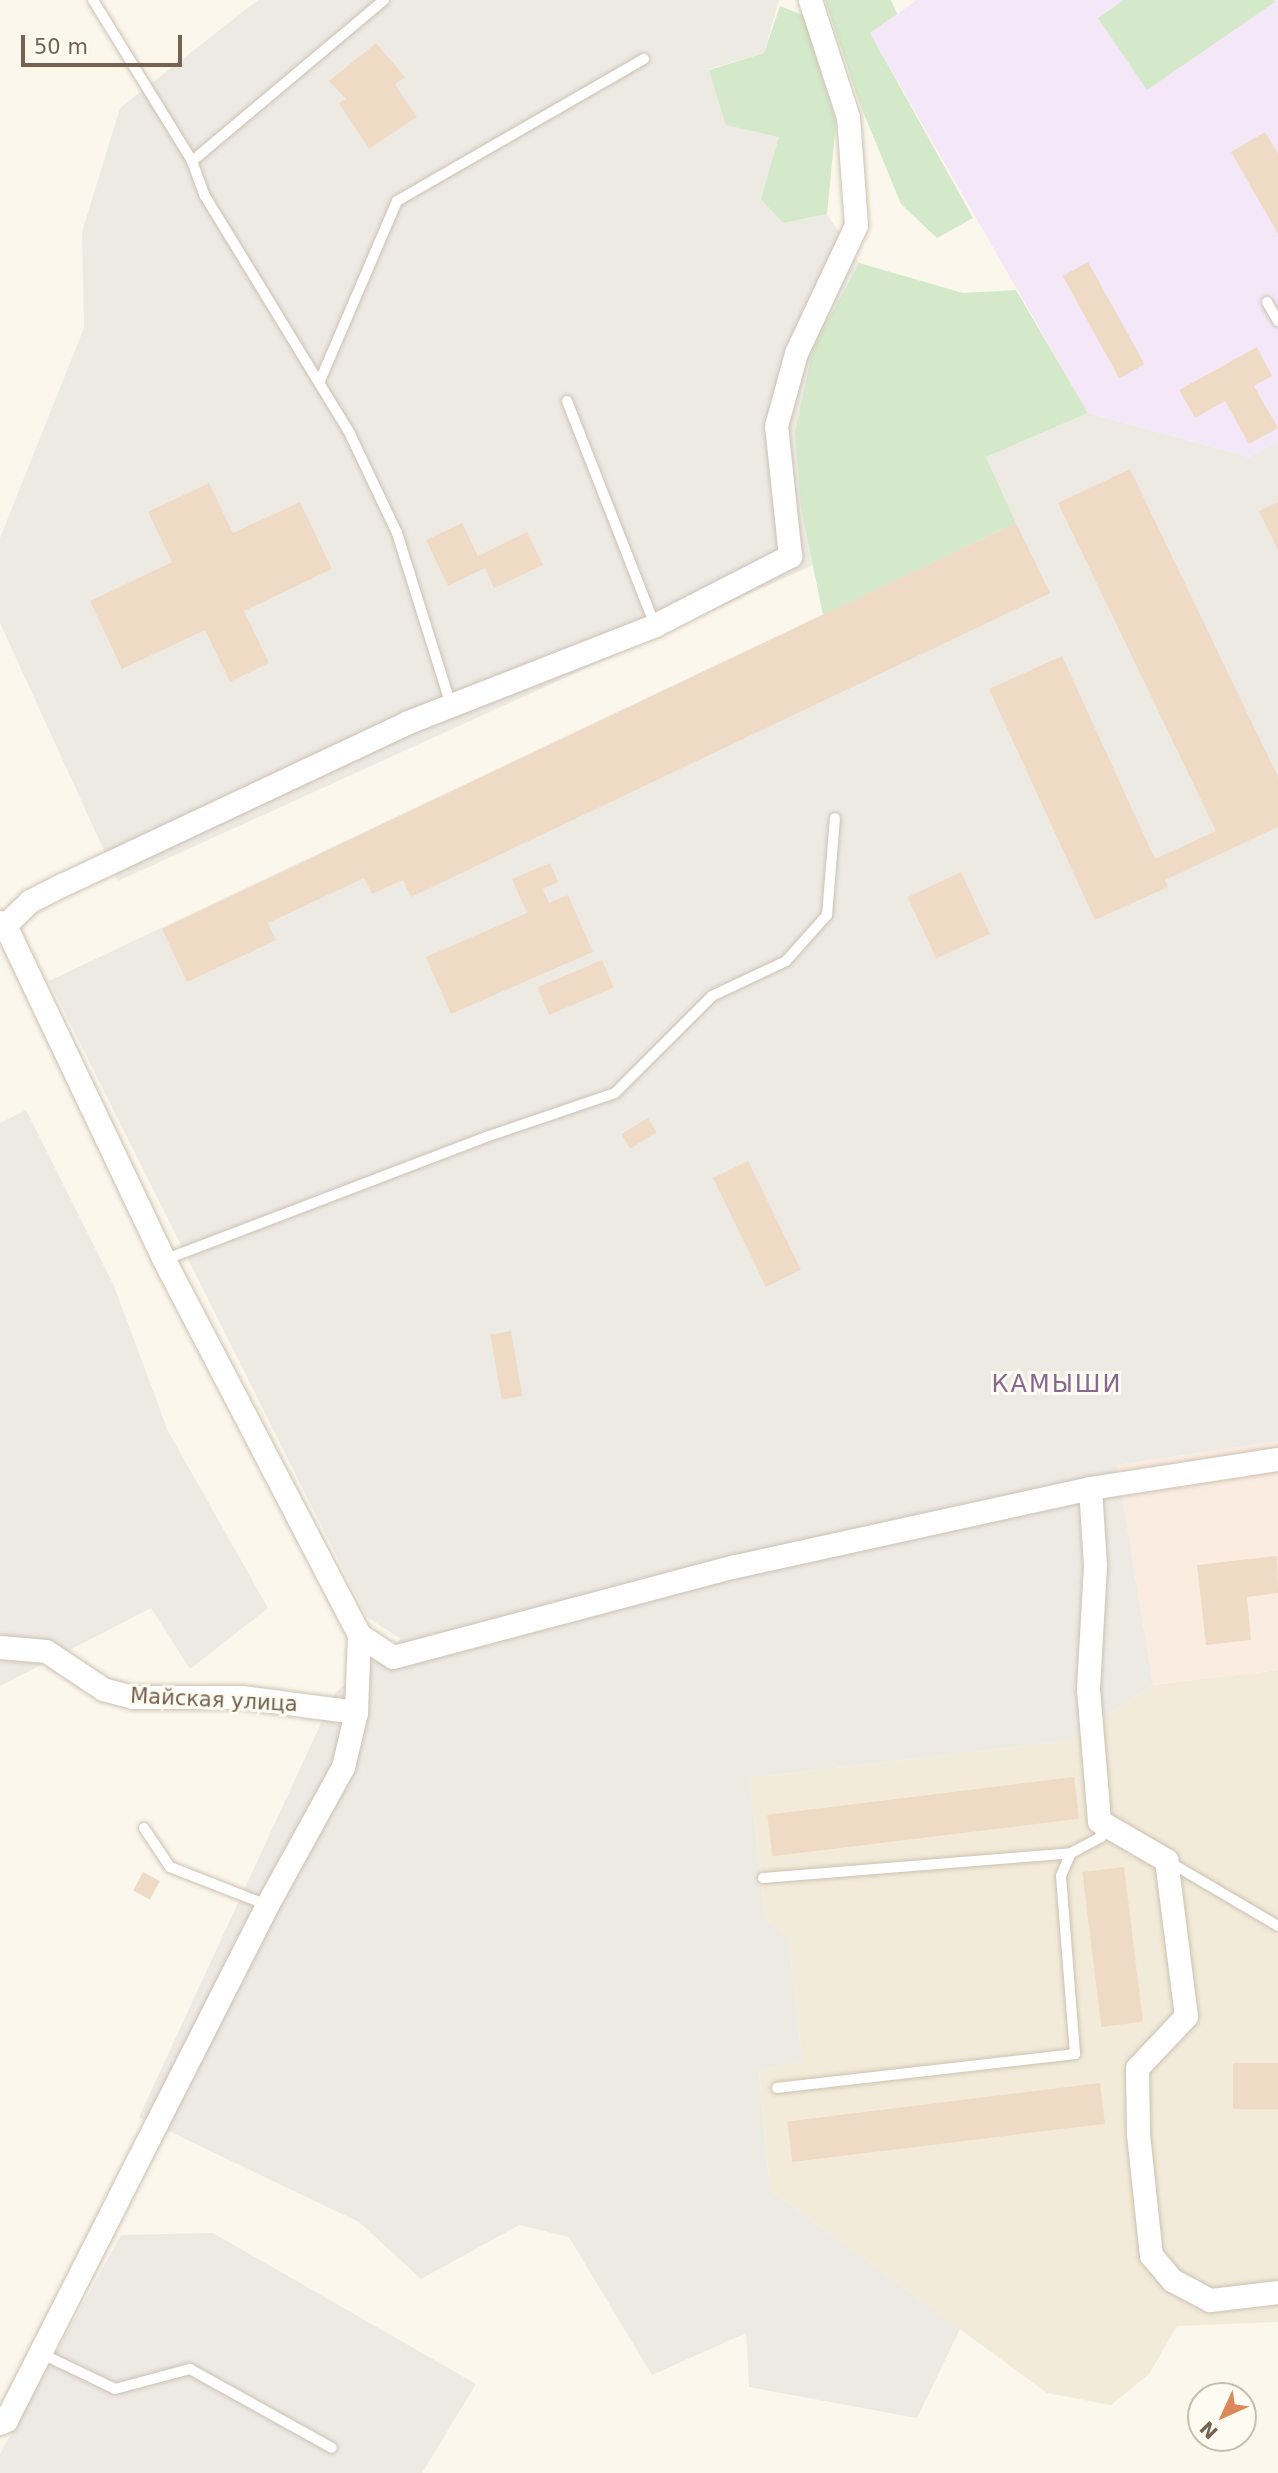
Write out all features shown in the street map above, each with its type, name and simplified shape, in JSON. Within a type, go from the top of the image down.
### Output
[{"type":"street","points":[[810,0],[848,117],[856,225],[796,354],[776,426],[790,556],[655,625],[451,705],[64,884],[30,901],[3,924],[164,1260],[359,1635],[393,1657],[736,1566],[1090,1488],[1278,1459]]},
{"type":"street","points":[[1090,1488],[1095,1566],[1088,1689],[1099,1821],[1166,1860],[1186,2015],[1137,2068],[1138,2134],[1151,2255],[1172,2280],[1210,2300],[1278,2292]]},
{"type":"street","points":[[0,2424],[40,2353],[267,1905],[343,1767],[356,1712],[359,1635]]},
{"type":"street","name":"Майская улица","points":[[0,1647],[46,1651],[103,1689],[133,1697],[242,1697],[356,1712]]},
{"type":"lane","points":[[93,0],[192,161],[205,196],[350,434],[397,533],[451,705]]},
{"type":"lane","points":[[192,161],[384,0]]},
{"type":"lane","points":[[319,383],[397,201],[644,59]]},
{"type":"lane","points":[[1267,302],[1278,321]]},
{"type":"lane","points":[[567,401],[655,625]]},
{"type":"lane","points":[[164,1260],[485,1137],[615,1093],[712,996],[786,961],[827,915],[835,818]]},
{"type":"lane","points":[[763,1878],[1071,1853],[1101,1837],[1099,1821]]},
{"type":"lane","points":[[144,1828],[170,1867],[267,1905]]},
{"type":"lane","points":[[777,2088],[1075,2054],[1061,1876],[1071,1853]]},
{"type":"lane","points":[[1166,1860],[1278,1926]]},
{"type":"lane","points":[[40,2353],[115,2389],[190,2369],[332,2448]]},
{"type":"shaded area","points":[[258,0],[779,0],[764,53],[709,69],[779,136],[783,223],[827,214],[859,263],[813,348],[801,508],[813,565],[118,881],[0,623],[0,538],[84,328],[82,232],[120,108]]},
{"type":"shaded area","points":[[917,0],[1278,0],[1278,442],[1249,457],[1088,413],[870,33]]},
{"type":"shaded area","points":[[1088,413],[1249,457],[1278,442],[1278,1441],[1117,1465],[1153,1685],[1068,1741],[750,1778],[765,1917],[789,1941],[802,2061],[759,2071],[770,2190],[960,2329],[917,2418],[749,2387],[746,2333],[652,2375],[569,2237],[519,2225],[421,2279],[359,2222],[139,2117],[335,1693],[401,1639],[367,1617],[49,981],[1016,523],[986,457]]},
{"type":"shaded area","points":[[26,1110],[114,1286],[168,1431],[268,1608],[190,1669],[151,1608],[0,1686],[0,1123]]},
{"type":"shaded area","points":[[1278,1441],[1278,1670],[1153,1685],[1117,1465]]},
{"type":"shaded area","points":[[1278,1670],[1278,2322],[1177,2326],[1149,2374],[1111,2405],[1047,2393],[770,2190],[759,2071],[802,2061],[789,1942],[765,1917],[750,1778],[1068,1741],[1153,1685]]},
{"type":"shaded area","points":[[213,2233],[476,2384],[422,2473],[0,2473],[0,2454],[121,2235]]},
{"type":"green space","points":[[825,0],[891,0],[897,14],[870,33],[973,218],[937,238],[901,204],[859,102]]},
{"type":"green space","points":[[1124,0],[1275,2],[1147,90],[1098,18]]},
{"type":"green space","points":[[780,6],[803,15],[836,122],[827,214],[783,223],[761,199],[779,137],[726,125],[709,70],[764,53]]},
{"type":"green space","points":[[859,263],[963,293],[1016,290],[1088,413],[986,457],[1016,523],[823,615],[801,508],[795,433],[813,348]]},
{"type":"building","points":[[376,43],[405,77],[395,84],[417,117],[369,149],[339,103],[346,99],[329,81]]},
{"type":"building","points":[[1265,132],[1278,154],[1278,234],[1231,152]]},
{"type":"building","points":[[1088,262],[1145,364],[1119,378],[1063,276]]},
{"type":"building","points":[[1257,347],[1272,376],[1254,386],[1278,428],[1249,444],[1225,401],[1195,418],[1179,390]]},
{"type":"building","points":[[1130,469],[1278,777],[1278,827],[1165,880],[1168,887],[1095,920],[989,689],[1062,656],[1155,859],[1216,831],[1058,503]]},
{"type":"building","points":[[209,483],[233,533],[300,502],[332,569],[244,611],[269,663],[230,682],[205,630],[122,669],[90,601],[172,562],[148,512]]},
{"type":"building","points":[[1278,502],[1278,550],[1259,511]]},
{"type":"building","points":[[462,523],[478,556],[527,532],[543,565],[494,588],[485,568],[448,586],[426,540]]},
{"type":"building","points":[[1016,523],[1050,593],[411,897],[403,880],[372,894],[364,878],[268,923],[276,940],[187,982],[162,929]]},
{"type":"building","points":[[550,863],[558,882],[543,889],[549,903],[568,895],[593,952],[451,1014],[426,957],[527,913],[512,879]]},
{"type":"building","points":[[961,872],[990,934],[936,959],[908,897]]},
{"type":"building","points":[[602,960],[614,988],[549,1015],[538,987]]},
{"type":"building","points":[[648,1118],[657,1133],[630,1149],[621,1134]]},
{"type":"building","points":[[748,1161],[801,1270],[766,1287],[713,1178]]},
{"type":"building","points":[[511,1331],[522,1396],[502,1400],[490,1335]]},
{"type":"building","points":[[1277,1556],[1278,1593],[1247,1597],[1251,1640],[1206,1645],[1197,1565]]},
{"type":"building","points":[[1074,1777],[1079,1819],[772,1856],[767,1815]]},
{"type":"building","points":[[1124,1867],[1143,2022],[1101,2027],[1082,1872]]},
{"type":"building","points":[[143,1872],[160,1881],[150,1899],[133,1891]]},
{"type":"building","points":[[1233,2063],[1278,2063],[1278,2109],[1233,2109]]},
{"type":"building","points":[[1100,2083],[1105,2124],[792,2162],[787,2121]]},
{"type":"district","name":"КАМЫШИ","points":[[1057,1385]]}]
